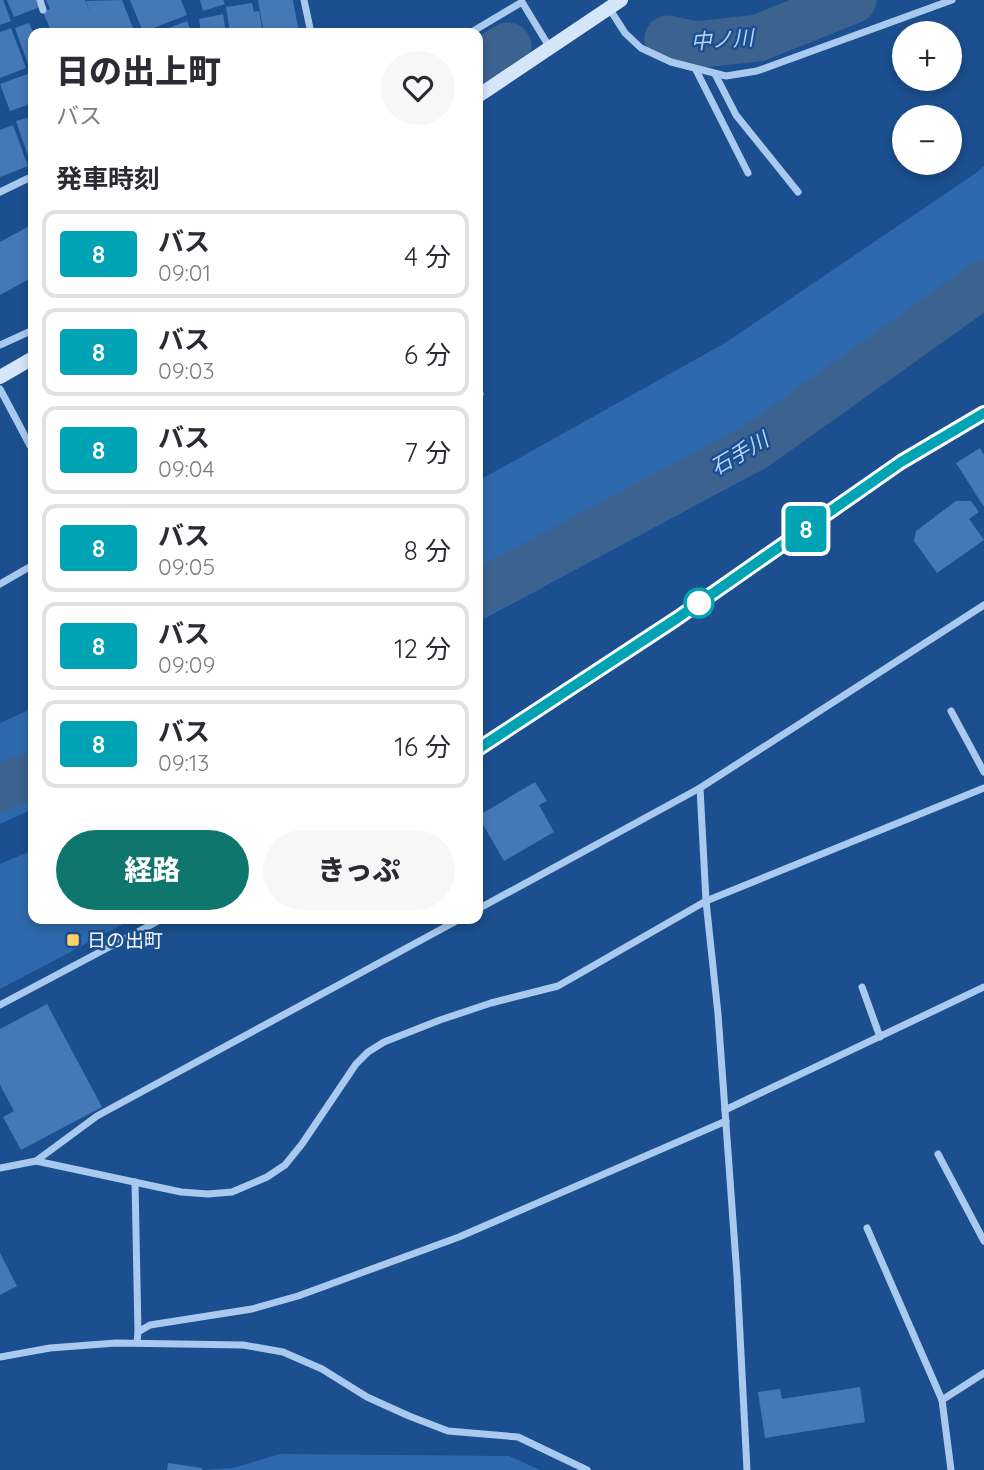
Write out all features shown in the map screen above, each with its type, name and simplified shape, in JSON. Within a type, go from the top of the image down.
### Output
[{"type":"street","points":[[40,0],[43,10]]},
{"type":"street","points":[[304,0],[310,28]]},
{"type":"street","points":[[483,93],[615,4],[625,33],[641,48],[671,62],[726,76],[757,71],[952,0]]},
{"type":"street","points":[[478,28],[524,1],[550,48]]},
{"type":"street","points":[[696,70],[748,173]]},
{"type":"street","points":[[715,74],[736,115],[797,192]]},
{"type":"street","points":[[0,192],[28,178]]},
{"type":"street","points":[[0,345],[28,332]]},
{"type":"street","points":[[0,377],[28,361]]},
{"type":"street","points":[[0,389],[28,442]]},
{"type":"street","points":[[483,746],[676,619],[901,462],[984,413]]},
{"type":"street","points":[[0,584],[28,568]]},
{"type":"street","points":[[483,906],[700,788],[984,605]]},
{"type":"street","points":[[950,711],[984,772]]},
{"type":"street","points":[[700,788],[706,901],[726,1122],[747,1470]]},
{"type":"street","points":[[0,1168],[36,1161],[208,1194],[232,1192],[267,1177],[285,1165],[356,1064],[384,1042],[491,1003],[558,986],[706,901],[984,788]]},
{"type":"street","points":[[0,1005],[153,924]]},
{"type":"street","points":[[36,1161],[97,1116],[451,924]]},
{"type":"street","points":[[862,987],[880,1037]]},
{"type":"street","points":[[725,1110],[984,987]]},
{"type":"street","points":[[138,1332],[150,1325],[252,1309],[298,1296],[459,1237],[726,1122]]},
{"type":"street","points":[[938,1154],[984,1241]]},
{"type":"street","points":[[135,1182],[138,1343]]},
{"type":"street","points":[[867,1228],[942,1400],[951,1470]]},
{"type":"street","points":[[0,1357],[50,1348],[138,1343],[243,1345],[283,1352],[322,1369],[367,1397],[447,1431],[518,1437],[587,1470]]},
{"type":"street","points":[[942,1400],[984,1373]]},
{"type":"shaded area","points":[[984,166],[984,308],[763,469],[483,619],[483,478],[725,343]]},
{"type":"shaded area","points":[[28,710],[28,811],[0,824],[0,723]]},
{"type":"shaded area","points":[[28,852],[28,924],[124,924],[0,989],[0,864]]},
{"type":"shaded area","points":[[280,1454],[509,1456],[540,1470],[202,1470],[233,1468]]},
{"type":"building","points":[[0,0],[3,0],[11,21],[0,25]]},
{"type":"building","points":[[7,0],[38,0],[40,7],[14,17]]},
{"type":"building","points":[[46,0],[85,0],[90,13],[86,1],[122,0],[133,28],[50,28],[43,12],[50,9]]},
{"type":"building","points":[[130,0],[181,0],[187,15],[153,28],[141,28]]},
{"type":"building","points":[[200,0],[223,0],[225,4],[203,11]]},
{"type":"building","points":[[258,0],[293,0],[298,28],[263,28]]},
{"type":"building","points":[[252,3],[254,12],[259,11],[262,28],[229,28],[226,7]]},
{"type":"building","points":[[223,14],[225,28],[200,28],[199,19]]},
{"type":"building","points":[[187,21],[190,28],[169,28]]},
{"type":"building","points":[[29,23],[31,28],[28,28],[28,64],[15,28]]},
{"type":"building","points":[[11,28],[26,68],[0,78],[0,32]]},
{"type":"building","points":[[28,74],[28,105],[10,111],[0,84]]},
{"type":"building","points":[[28,117],[28,156],[16,121]]},
{"type":"building","points":[[13,125],[28,166],[0,177],[0,130]]},
{"type":"building","points":[[28,227],[28,280],[0,295],[0,242]]},
{"type":"building","points":[[980,448],[984,455],[984,507],[956,463]]},
{"type":"building","points":[[956,501],[971,501],[979,512],[969,519],[984,540],[937,573],[914,541],[916,531]]},
{"type":"building","points":[[535,782],[547,801],[539,805],[554,832],[504,861],[483,825],[483,813]]},
{"type":"building","points":[[47,1004],[102,1107],[21,1150],[3,1117],[14,1111],[0,1085],[0,1029]]},
{"type":"building","points":[[0,1253],[17,1286],[0,1295]]},
{"type":"building","points":[[860,1387],[865,1422],[765,1438],[758,1392],[780,1389],[782,1399]]},
{"type":"building","points":[[168,1463],[202,1468],[202,1470],[167,1470]]},
{"type":"waterway","name":"中ノ川","points":[[668,39],[695,45],[758,38],[853,0]]},
{"type":"waterway","name":"中ノ川","points":[[483,61],[508,46]]},
{"type":"waterway","name":"石手川","points":[[483,591],[755,447],[984,284]]},
{"type":"waterway","name":"石手川","points":[[0,788],[28,776]]},
{"type":"bus line","name":"8","points":[[483,746],[576,682],[676,619],[901,462],[984,413]]},
{"type":"place","name":"日の出町","points":[[73,940]]}]
